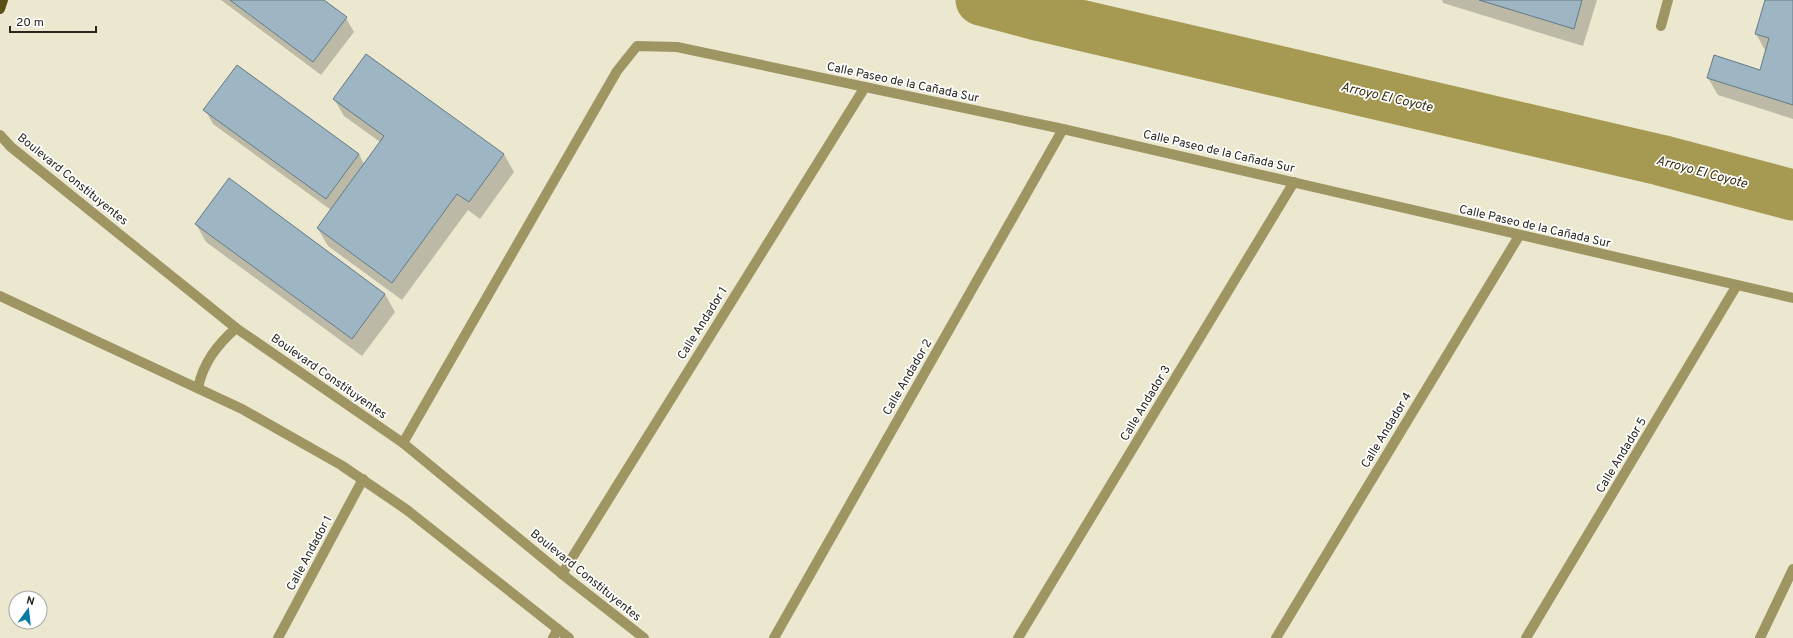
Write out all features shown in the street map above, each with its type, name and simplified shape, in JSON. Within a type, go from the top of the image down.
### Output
[{"type":"main road","points":[[0,9],[3,0]]},
{"type":"street","points":[[1661,26],[1668,0]]},
{"type":"street","name":"Calle Paseo de la Cañada Sur","points":[[403,443],[617,71],[637,46],[677,47],[1063,129],[1519,236],[1793,298]]},
{"type":"street","name":"Calle Andador 1","points":[[562,574],[865,87]]},
{"type":"street","name":"Calle Andador 2","points":[[774,638],[1063,129]]},
{"type":"street","name":"Boulevard Constituyentes","points":[[0,135],[11,147],[236,328],[403,443],[562,574],[644,638]]},
{"type":"street","name":"Calle Andador 3","points":[[1018,638],[1294,182]]},
{"type":"street","name":"Calle Andador 4","points":[[1276,638],[1519,236]]},
{"type":"street","name":"Calle Andador 5","points":[[1526,638],[1737,285]]},
{"type":"street","points":[[0,296],[242,409],[341,465],[413,515],[569,638]]},
{"type":"street","points":[[198,388],[200,375],[211,354],[236,328]]},
{"type":"street","name":"Calle Andador 1","points":[[278,638],[363,479]]},
{"type":"street","points":[[1760,638],[1793,569]]},
{"type":"street","points":[[552,638],[558,629]]},
{"type":"building","points":[[230,0],[324,0],[347,17],[313,62]]},
{"type":"building","points":[[1479,0],[1582,0],[1574,29]]},
{"type":"building","points":[[1765,0],[1793,0],[1793,105],[1707,78],[1714,55],[1760,70],[1769,38],[1755,34]]},
{"type":"building","points":[[366,54],[504,154],[469,202],[457,194],[392,283],[317,228],[384,136],[333,99]]},
{"type":"building","points":[[237,65],[359,154],[326,199],[203,110]]},
{"type":"building","points":[[229,178],[385,294],[352,339],[195,224]]},
{"type":"waterway","name":"Arroyo El Coyote","points":[[981,0],[1041,16],[1660,160],[1793,195]]}]
